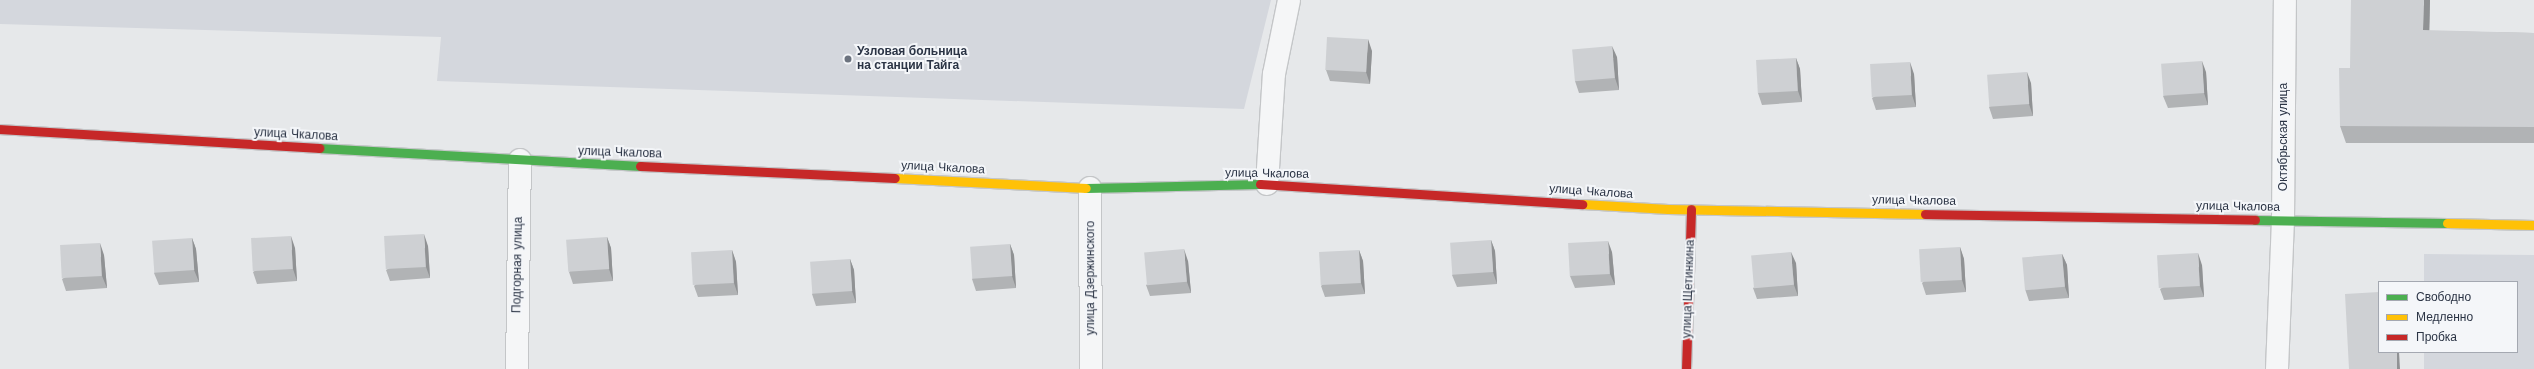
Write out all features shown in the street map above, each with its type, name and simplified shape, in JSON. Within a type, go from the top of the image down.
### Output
[{"type":"street","points":[[1267,184],[1274,74],[1289,0]]},
{"type":"street","name":"Октябрьская улица","points":[[2277,369],[2283,220],[2285,0]]},
{"type":"street","name":"улица Чкалова","points":[[0,129],[520,160],[1090,188],[1267,184],[1691,209],[2534,225]]},
{"type":"street","name":"Подгорная улица","points":[[517,369],[520,160]]},
{"type":"street","name":"улица Дзержинского","points":[[1090,188],[1091,369]]},
{"type":"street","name":"улица Щетинкина","points":[[1686,369],[1691,209]]},
{"type":"shaded area","name":"Узловая больница на станции Тайга","points":[[0,0],[1271,0],[1244,109],[437,81],[441,37],[0,24]]},
{"type":"shaded area","points":[[2424,254],[2534,255],[2534,369],[2424,369],[2424,353],[2518,353],[2518,281],[2424,281]]},
{"type":"building","points":[[2351,0],[2424,0],[2423,30],[2534,33],[2534,127],[2340,126],[2339,68],[2350,68]]},
{"type":"building","points":[[1327,37],[1368,39],[1366,72],[1325,70]]},
{"type":"building","points":[[1612,46],[1615,78],[1575,81],[1572,49]]},
{"type":"building","points":[[1796,58],[1798,91],[1758,93],[1756,60]]},
{"type":"building","points":[[2202,61],[2204,93],[2163,96],[2161,64]]},
{"type":"building","points":[[1910,62],[1912,95],[1872,97],[1870,64]]},
{"type":"building","points":[[2027,72],[2029,104],[1989,107],[1987,75]]},
{"type":"building","points":[[424,234],[426,267],[386,269],[384,236]]},
{"type":"building","points":[[291,236],[293,269],[253,271],[251,238]]},
{"type":"building","points":[[607,237],[609,269],[568,272],[566,240]]},
{"type":"building","points":[[192,238],[194,270],[154,273],[152,241]]},
{"type":"building","points":[[1491,240],[1493,272],[1452,275],[1450,243]]},
{"type":"building","points":[[1608,241],[1610,274],[1570,276],[1568,243]]},
{"type":"building","points":[[100,243],[102,276],[62,278],[60,245]]},
{"type":"building","points":[[1010,244],[1012,276],[972,279],[970,247]]},
{"type":"building","points":[[1960,247],[1962,280],[1921,282],[1919,249]]},
{"type":"building","points":[[1184,249],[1187,282],[1147,285],[1144,252]]},
{"type":"building","points":[[732,250],[734,283],[693,285],[691,252]]},
{"type":"building","points":[[1359,250],[1361,283],[1321,285],[1319,252]]},
{"type":"building","points":[[1791,252],[1794,285],[1754,288],[1751,255]]},
{"type":"building","points":[[2198,253],[2200,286],[2159,288],[2157,255]]},
{"type":"building","points":[[2062,254],[2065,287],[2025,290],[2022,257]]},
{"type":"building","points":[[850,259],[852,291],[812,294],[810,262]]},
{"type":"building","points":[[2378,292],[2378,353],[2397,353],[2397,369],[2349,369],[2345,294]]},
{"type":"traffic: fast","points":[[319,148],[640,166]]},
{"type":"traffic: fast","points":[[1086,188],[1260,184]]},
{"type":"traffic: fast","points":[[2255,220],[2447,223]]},
{"type":"traffic: slow","points":[[895,178],[1086,188]]},
{"type":"traffic: slow","points":[[1582,204],[1668,209],[1925,214]]},
{"type":"traffic: slow","points":[[2447,223],[2534,225]]},
{"type":"traffic: jam","points":[[0,129],[319,148]]},
{"type":"traffic: jam","points":[[640,166],[895,178]]},
{"type":"traffic: jam","points":[[1260,184],[1582,204]]},
{"type":"traffic: jam","points":[[1686,369],[1691,209]]},
{"type":"traffic: jam","points":[[1925,214],[2255,220]]},
{"type":"place","name":"Узловая больница на станции Тайга","points":[[848,59]]}]
